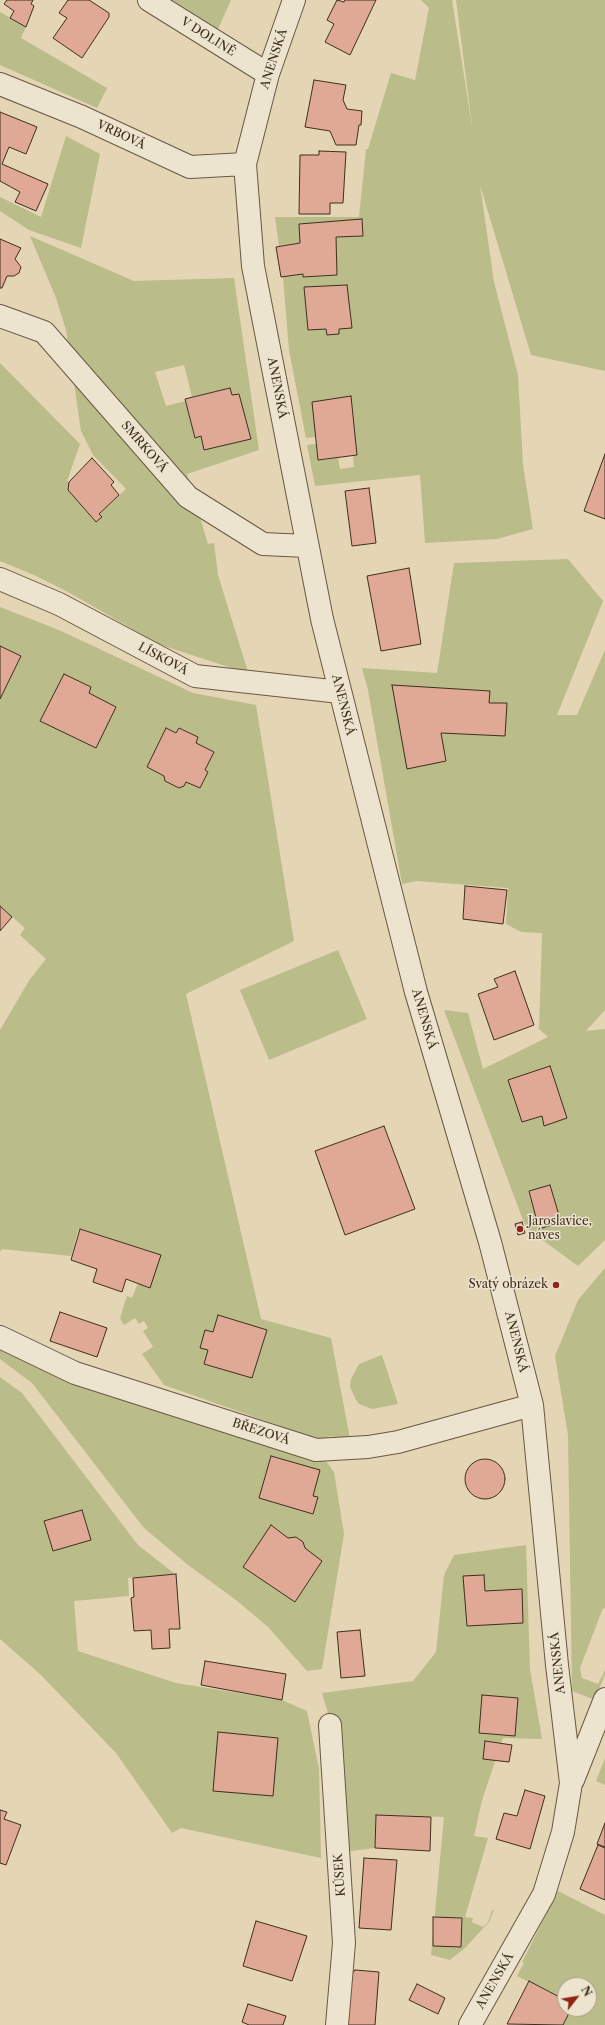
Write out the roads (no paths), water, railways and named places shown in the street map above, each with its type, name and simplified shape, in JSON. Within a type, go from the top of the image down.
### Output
[{"type":"street","name":"V DOLINĚ","points":[[149,0],[268,74]]},
{"type":"street","name":"ANENSKÁ","points":[[294,0],[268,74],[245,164],[252,266],[322,619],[416,992],[490,1242],[532,1405],[558,1665],[572,1783],[563,1832],[544,1894],[470,2025]]},
{"type":"street","name":"VRBOVÁ","points":[[0,84],[82,118],[190,167],[245,164]]},
{"type":"street","name":"SMRKOVÁ","points":[[0,316],[44,332],[188,497],[263,544],[308,546]]},
{"type":"street","name":"LÍSKOVÁ","points":[[0,579],[59,604],[195,676],[340,692]]},
{"type":"street","name":"BŘEZOVÁ","points":[[0,1337],[75,1373],[316,1450],[368,1447],[398,1442],[532,1405]]},
{"type":"street","points":[[572,1783],[605,1699]]},
{"type":"street","name":"KÚSEK","points":[[330,1725],[344,1943],[337,2025]]},
{"type":"place","name":"Jaroslavice, náves","points":[[520,1229]]},
{"type":"place","name":"Svatý obrázek","points":[[556,1285]]}]
